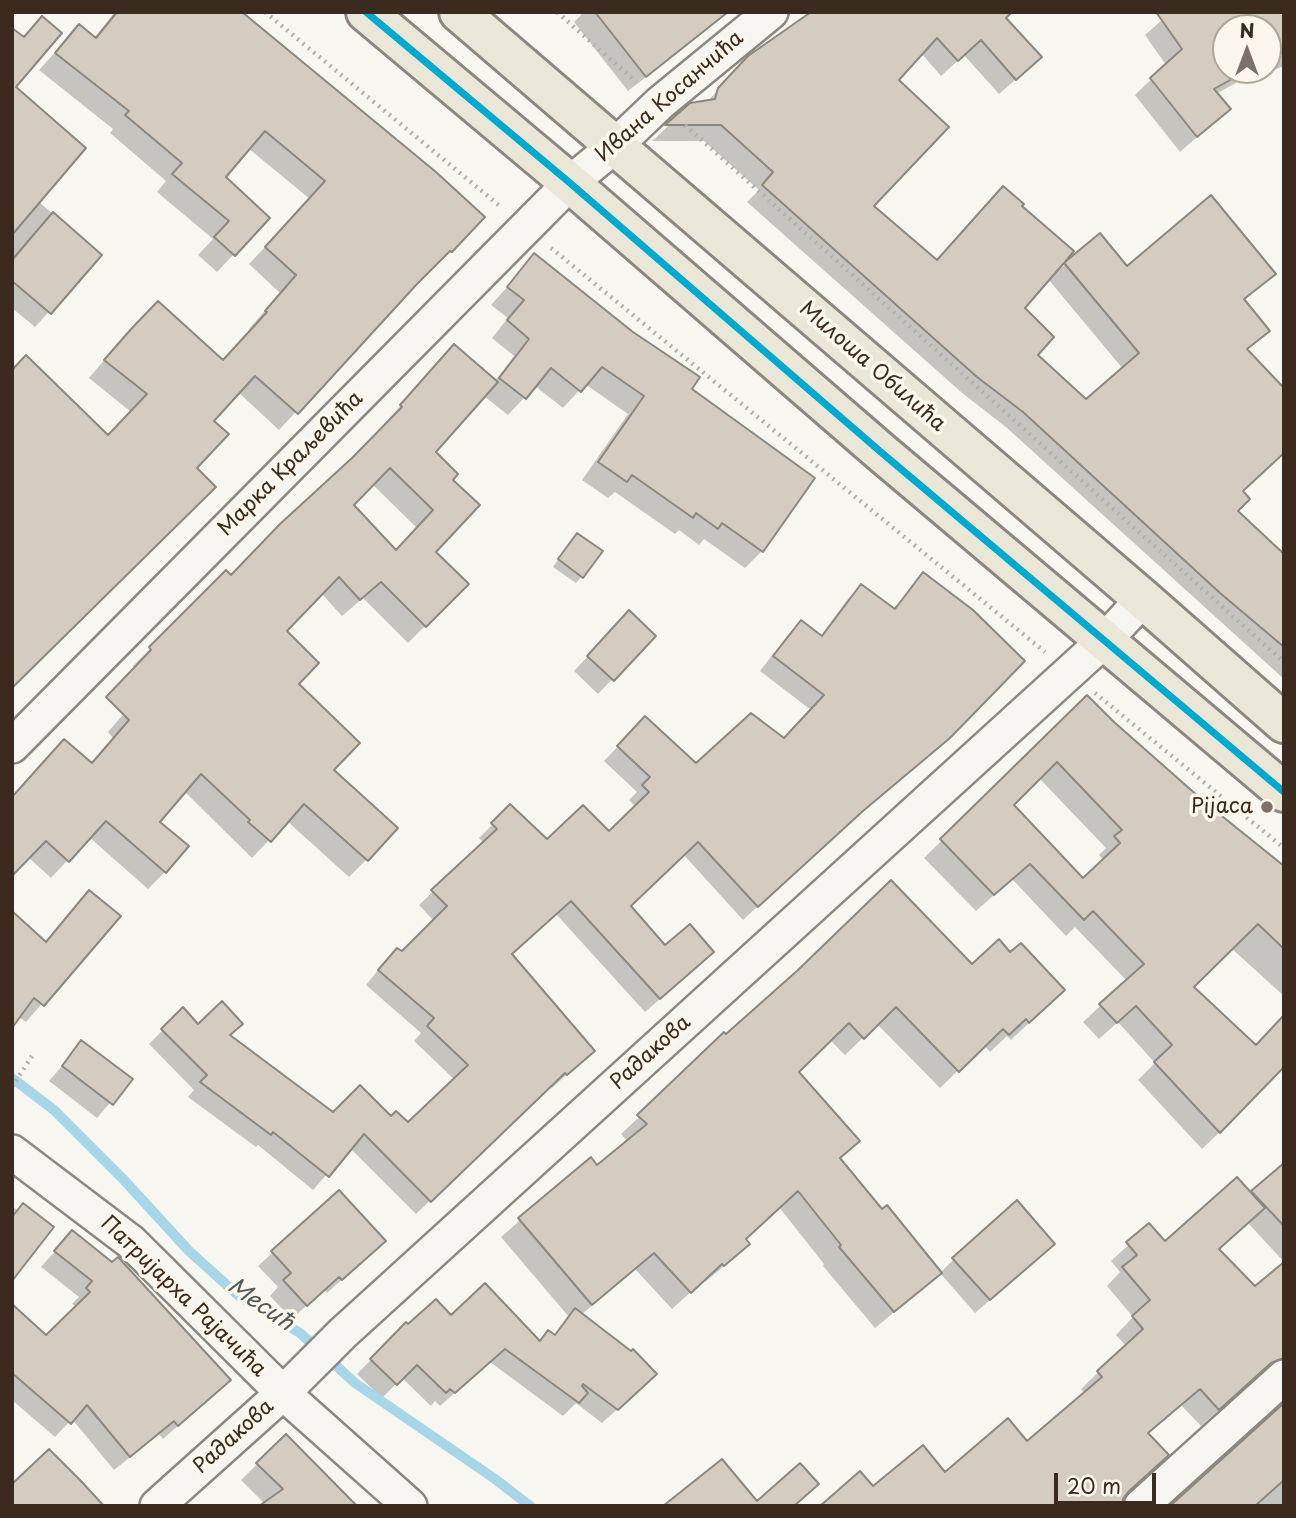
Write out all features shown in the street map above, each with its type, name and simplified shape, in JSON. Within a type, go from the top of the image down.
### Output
[{"type":"main road","points":[[366,12],[1284,792]]},
{"type":"main road","name":"Милоша Обилића","points":[[458,12],[1143,598],[1284,723]]},
{"type":"street","name":"Ивана Косанчића","points":[[570,183],[616,145],[660,103],[771,12]]},
{"type":"street","name":"Марка Краљевића","points":[[12,746],[570,183]]},
{"type":"street","name":"Радакова","points":[[157,1506],[283,1393],[343,1333],[1105,640],[1143,598]]},
{"type":"street","name":"Патријарха Рајачића","points":[[12,1152],[131,1242],[283,1393],[410,1506]]},
{"type":"street","points":[[1141,1506],[1284,1377]]},
{"type":"path","points":[[265,12],[1284,848]]},
{"type":"path","points":[[557,12],[1284,662]]},
{"type":"path","points":[[12,1087],[32,1056]]},
{"type":"building","points":[[117,12],[242,12],[436,172],[485,217],[417,284],[298,414],[255,376],[214,421],[229,434],[197,468],[216,487],[12,688],[12,370],[26,355],[108,435],[147,394],[104,360],[158,301],[223,360],[267,312],[265,311],[296,275],[265,247],[325,181],[265,131],[226,177],[270,218],[235,256],[214,237],[229,221],[172,174],[182,163],[125,115],[129,111],[55,53],[79,24],[96,38]]},
{"type":"building","points":[[595,12],[728,12],[646,77]]},
{"type":"building","points":[[811,12],[1012,12],[1006,18],[1042,57],[1016,80],[981,40],[958,61],[937,38],[899,80],[949,127],[874,206],[937,260],[1003,186],[1074,251],[1065,262],[1100,233],[1127,266],[1211,195],[1276,274],[1244,299],[1270,331],[1247,349],[1284,388],[1284,453],[1243,491],[1250,499],[1238,511],[1284,554],[1284,647],[1220,593],[1023,412],[977,377],[762,185],[773,172],[721,125],[665,125],[690,103],[715,99],[718,88],[748,56]],"holes":[[[1064,263],[1139,353],[1086,399],[1038,355],[1054,337],[1025,308]]]},
{"type":"building","points":[[1156,12],[1284,12],[1282,52],[1282,14],[1212,14],[1212,84],[1223,84],[1214,89],[1231,109],[1197,137],[1150,78],[1182,49]]},
{"type":"building","points":[[42,16],[62,33],[16,87],[86,148],[12,235],[12,28],[24,37]]},
{"type":"building","points":[[53,212],[102,255],[51,314],[12,281],[12,260]]},
{"type":"building","points":[[534,253],[633,332],[700,377],[692,389],[815,478],[763,552],[722,523],[718,529],[696,513],[693,518],[632,475],[627,482],[598,462],[644,396],[602,367],[581,392],[551,368],[526,399],[499,378],[529,339],[507,320],[524,300],[507,287]]},
{"type":"building","points":[[454,344],[498,382],[436,452],[458,474],[453,480],[480,505],[436,552],[469,584],[426,627],[381,582],[360,600],[339,577],[287,631],[319,663],[299,684],[360,743],[334,770],[398,828],[368,861],[304,804],[271,842],[201,774],[160,822],[189,846],[166,873],[106,821],[69,862],[46,841],[12,876],[12,797],[64,739],[92,763],[129,720],[106,697],[151,650],[149,647],[226,570],[231,575],[280,524],[352,458],[402,407],[400,405]],"holes":[[[390,468],[433,510],[396,550],[354,505]]]},
{"type":"building","points":[[577,533],[603,551],[583,578],[558,559]]},
{"type":"building","points":[[923,572],[973,610],[1025,661],[950,738],[863,811],[758,907],[698,842],[631,906],[665,945],[690,924],[714,952],[660,999],[571,901],[512,954],[595,1051],[567,1075],[565,1073],[431,1202],[364,1134],[329,1177],[273,1132],[271,1135],[200,1082],[207,1075],[161,1029],[183,1007],[198,1024],[222,1001],[243,1024],[230,1035],[333,1112],[360,1085],[391,1116],[396,1111],[408,1122],[468,1065],[427,1026],[434,1018],[378,970],[397,948],[402,951],[447,906],[431,890],[497,829],[491,823],[510,804],[547,839],[583,805],[609,831],[649,792],[642,785],[650,777],[617,746],[645,716],[696,763],[751,713],[784,738],[824,695],[773,656],[801,620],[822,636],[861,584],[895,609]]},
{"type":"building","points":[[629,610],[656,636],[614,681],[587,656]]},
{"type":"building","points":[[1087,695],[1207,804],[1284,866],[1284,949],[1258,924],[1194,987],[1256,1045],[1284,1015],[1284,1067],[1220,1133],[1154,1062],[1172,1045],[1136,1006],[1117,1023],[1099,1004],[1144,964],[1093,911],[1084,920],[1030,864],[994,895],[940,839]],"holes":[[[1057,762],[1122,830],[1114,836],[1120,843],[1083,878],[1014,805]]]},
{"type":"building","points":[[891,880],[972,964],[999,939],[1010,952],[1021,943],[1065,990],[1029,1023],[1026,1019],[1009,1035],[1003,1029],[959,1072],[896,1007],[864,1039],[849,1023],[799,1072],[860,1141],[840,1158],[882,1209],[887,1205],[942,1273],[894,1312],[839,1247],[841,1245],[798,1191],[746,1239],[750,1244],[724,1266],[722,1264],[691,1293],[654,1253],[592,1305],[518,1218],[591,1157],[597,1165],[647,1124],[637,1115],[724,1032],[726,1034],[798,970]]},
{"type":"building","points":[[89,890],[121,916],[44,1006],[34,998],[12,1028],[12,911],[46,942]]},
{"type":"building","points":[[81,1040],[133,1079],[113,1105],[62,1066]]},
{"type":"building","points":[[1284,1163],[1284,1226],[1251,1191]]},
{"type":"building","points":[[1237,1177],[1265,1208],[1219,1249],[1255,1286],[1284,1262],[1284,1358],[1271,1363],[1219,1410],[1200,1389],[1148,1433],[1169,1455],[1128,1492],[1122,1506],[820,1506],[860,1471],[873,1486],[923,1445],[945,1472],[1008,1418],[1027,1441],[1102,1377],[1097,1371],[1143,1329],[1132,1316],[1150,1300],[1122,1267],[1137,1255],[1126,1242],[1149,1223],[1165,1241]]},
{"type":"building","points":[[339,1190],[386,1241],[342,1280],[339,1277],[307,1306],[283,1280],[291,1273],[271,1251]]},
{"type":"building","points":[[1017,1200],[1055,1244],[990,1300],[952,1258]]},
{"type":"building","points":[[23,1203],[54,1227],[12,1281],[12,1217]]},
{"type":"building","points":[[72,1230],[112,1262],[118,1257],[231,1380],[178,1426],[174,1421],[130,1457],[87,1405],[71,1424],[12,1373],[12,1304],[46,1335],[90,1292],[86,1288],[92,1281],[54,1251]]},
{"type":"building","points":[[485,1283],[540,1341],[548,1330],[555,1335],[575,1308],[631,1351],[633,1349],[657,1374],[618,1410],[583,1384],[588,1393],[579,1403],[505,1349],[455,1393],[450,1389],[446,1393],[417,1365],[397,1385],[370,1359],[406,1322],[408,1324],[436,1299],[451,1315]]},
{"type":"building","points":[[1284,1403],[1284,1480],[1255,1506],[1170,1506]]},
{"type":"building","points":[[286,1434],[357,1506],[259,1506],[283,1489],[256,1463]]},
{"type":"building","points":[[49,1449],[104,1506],[12,1506],[12,1484]]},
{"type":"building","points":[[722,1459],[757,1501],[800,1463],[819,1484],[794,1506],[663,1506]]},
{"type":"waterway","name":"Месић","points":[[12,1078],[54,1110],[124,1180],[189,1251],[239,1296],[300,1333],[355,1383],[530,1506]]},
{"type":"transit line","points":[[366,12],[1284,792]]},
{"type":"place","name":"Pijaca","points":[[1267,807]]}]
